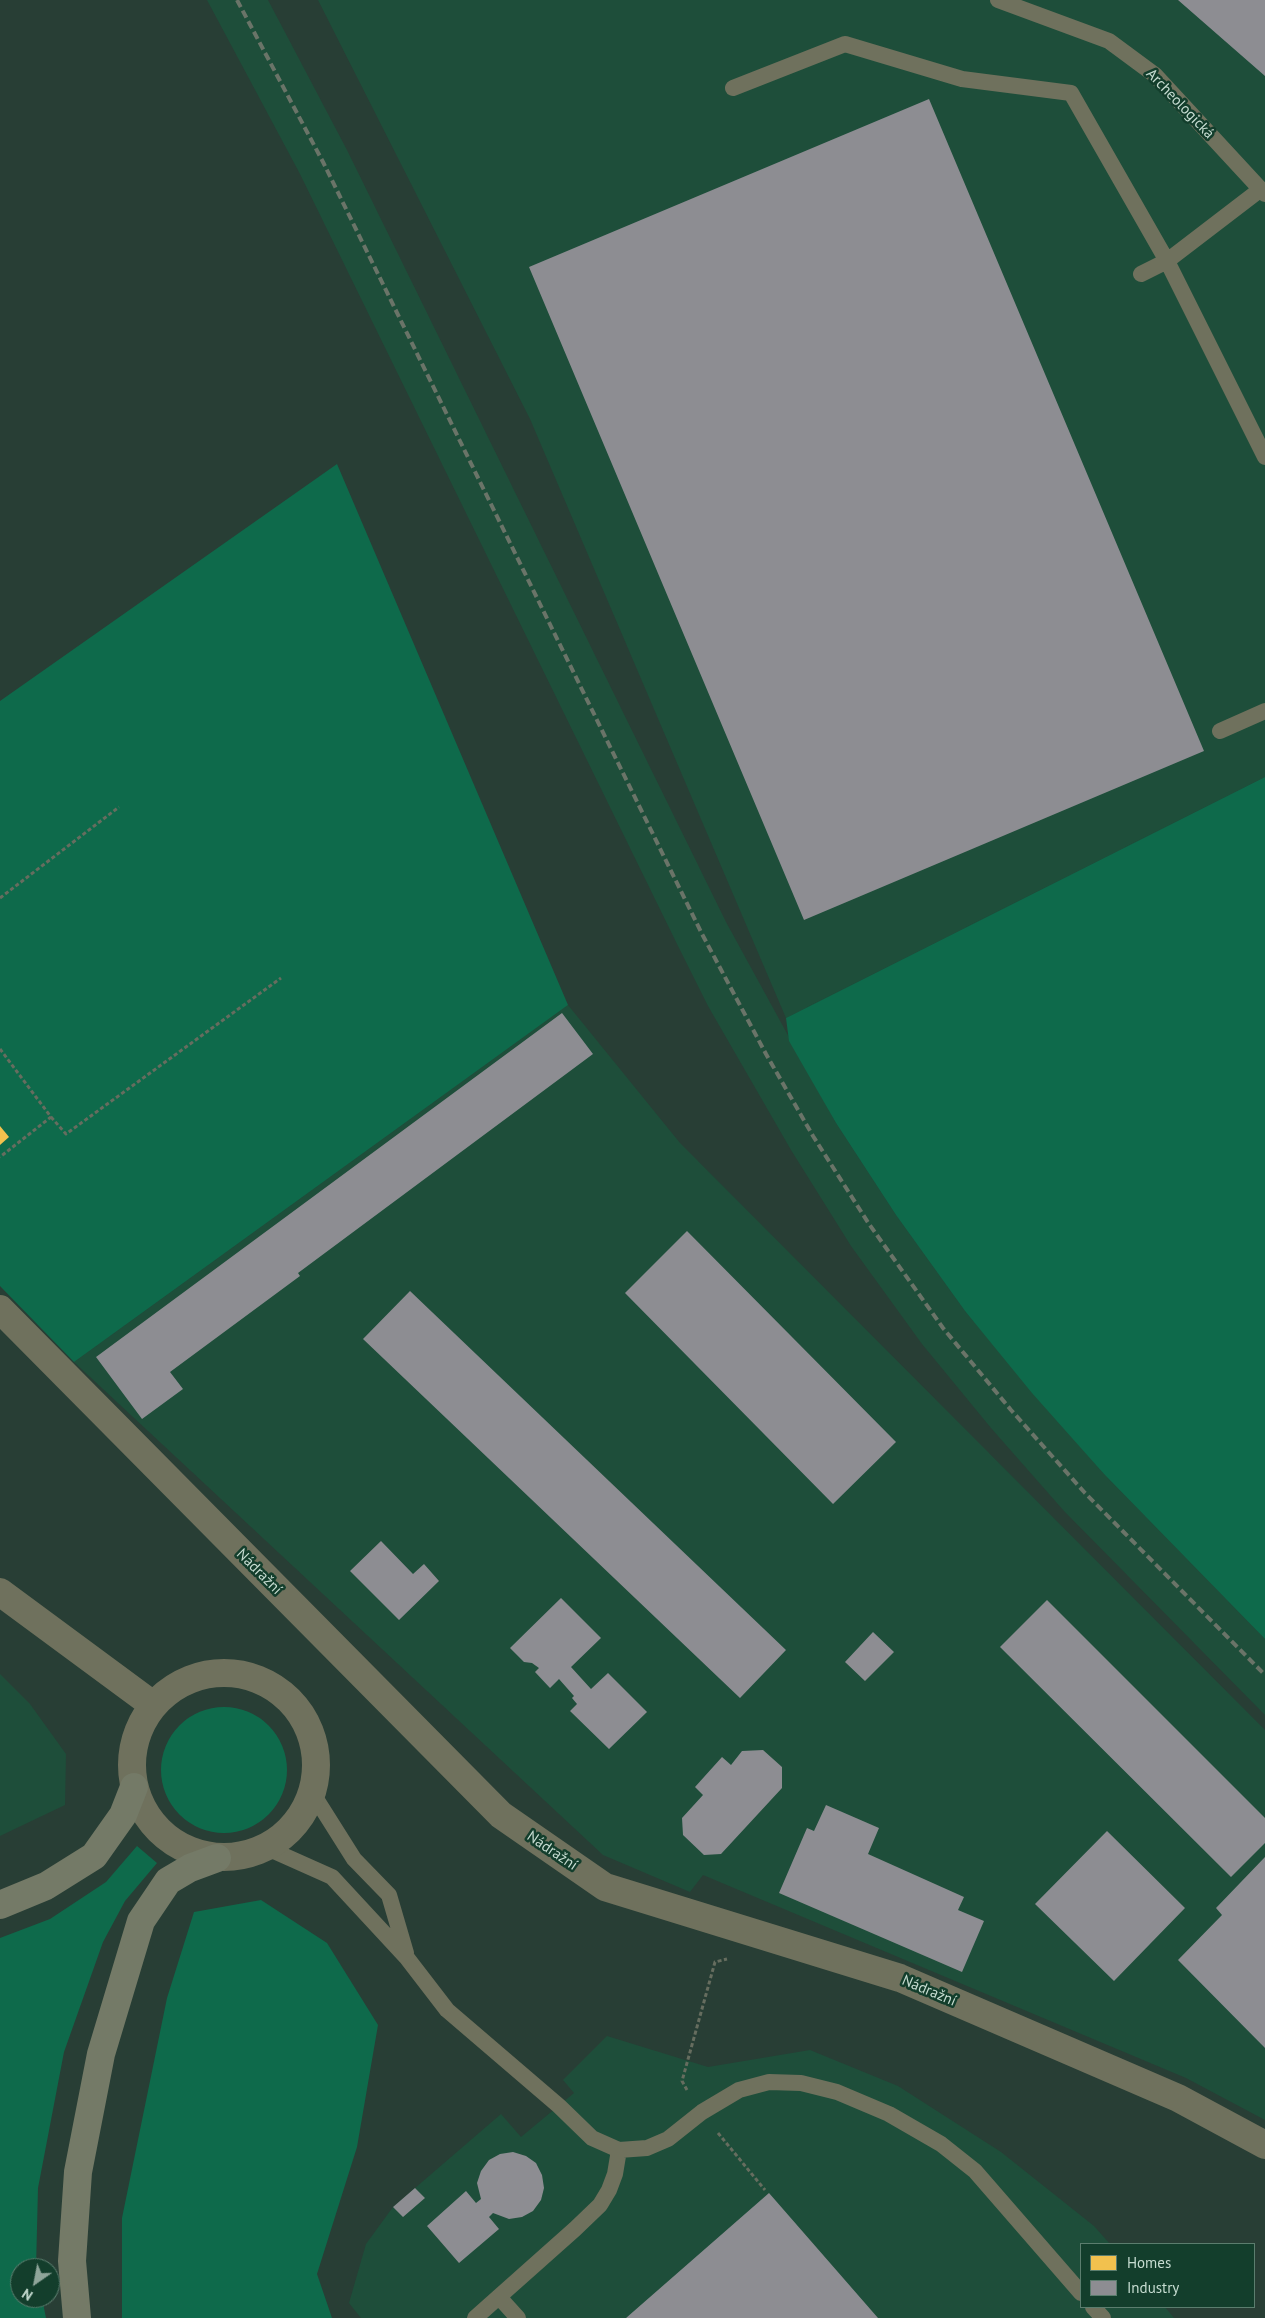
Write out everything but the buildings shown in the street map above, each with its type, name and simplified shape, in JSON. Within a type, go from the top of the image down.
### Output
[{"type":"highway","points":[[0,1905],[46,1886],[94,1856],[123,1815],[134,1787]]},
{"type":"highway","points":[[77,2318],[72,2261],[78,2172],[101,2054],[141,1921],[168,1881],[190,1868],[217,1858]]},
{"type":"street","name":"Nádražní","points":[[0,1309],[501,1816],[606,1887],[900,1978],[1178,2098],[1265,2145]]},
{"type":"street","points":[[0,1592],[153,1705]]},
{"type":"street","points":[[228,1672],[257,1678],[281,1692],[301,1712],[313,1738],[317,1766],[313,1794],[296,1825],[267,1848],[243,1856],[217,1858],[189,1851],[164,1836],[145,1814],[134,1787],[131,1758],[138,1730],[153,1705],[174,1686],[200,1675],[228,1672]]},
{"type":"lane","name":"Archeologická","points":[[998,0],[1109,41],[1155,75],[1263,191]]},
{"type":"lane","points":[[733,88],[845,44],[962,79],[1071,93],[1167,261],[1265,457]]},
{"type":"lane","points":[[1141,274],[1167,261],[1263,191]]},
{"type":"lane","points":[[1220,731],[1265,711]]},
{"type":"lane","points":[[313,1794],[354,1859],[389,1894],[407,1958]]},
{"type":"lane","points":[[267,1848],[332,1878],[407,1958],[447,2010],[559,2106],[592,2138],[619,2150],[647,2148],[668,2139],[702,2112],[739,2090],[769,2082],[801,2083],[837,2092],[889,2114],[941,2144],[975,2171],[1080,2293]]},
{"type":"lane","points":[[474,2318],[576,2229],[600,2205],[609,2190],[615,2174],[619,2150]]},
{"type":"lane","points":[[499,2297],[518,2318]]},
{"type":"lane","points":[[1094,2308],[1103,2318]]},
{"type":"path","points":[[0,898],[119,807]]},
{"type":"path","points":[[0,1049],[66,1134],[281,978]]},
{"type":"path","points":[[0,1157],[51,1117]]},
{"type":"path","points":[[690,2094],[682,2081],[715,1962],[735,1958]]},
{"type":"path","points":[[714,2128],[765,2190]]},
{"type":"shaded area","points":[[207,0],[268,0],[347,150],[726,922],[836,1123],[896,1215],[965,1311],[1104,1474],[1265,1639],[1265,1715],[1064,1511],[991,1428],[922,1344],[851,1246],[791,1150],[708,1006],[300,174]]},
{"type":"shaded area","points":[[318,0],[1265,0],[1265,777],[786,1018],[530,419]]},
{"type":"shaded area","points":[[337,464],[568,1005],[74,1362],[0,1286],[0,701]]},
{"type":"shaded area","points":[[1265,777],[1265,1639],[1104,1474],[1032,1393],[965,1311],[896,1215],[836,1123],[789,1041],[786,1018]]},
{"type":"shaded area","points":[[568,1005],[680,1143],[1265,1730],[1265,2120],[1186,2078],[703,1875],[690,1892],[603,1855],[74,1362]]},
{"type":"shaded area","points":[[0,1674],[30,1704],[66,1754],[65,1805],[0,1836]]},
{"type":"shaded area","points":[[224,1707],[248,1712],[269,1725],[282,1746],[287,1770],[282,1794],[269,1815],[248,1828],[224,1833],[200,1828],[179,1815],[166,1794],[161,1770],[166,1746],[179,1725],[200,1712]]},
{"type":"shaded area","points":[[137,1846],[157,1863],[125,1901],[103,1942],[64,2052],[38,2188],[36,2258],[10,2258],[10,2308],[44,2308],[46,2318],[0,2318],[0,1938],[50,1919],[106,1882]]},
{"type":"shaded area","points":[[261,1900],[327,1943],[378,2025],[357,2147],[317,2274],[332,2318],[122,2318],[122,2218],[167,1998],[194,1912]]},
{"type":"shaded area","points":[[607,2036],[708,2067],[810,2050],[898,2086],[1001,2152],[1094,2226],[1109,2243],[1080,2243],[1080,2308],[1166,2308],[1174,2318],[361,2318],[349,2303],[366,2244],[393,2207],[501,2114],[521,2137],[574,2093],[563,2080]]},
{"type":"railway","points":[[237,0],[323,162],[702,934],[766,1054],[813,1136],[869,1224],[943,1328],[1011,1410],[1085,1493],[1265,1675]]}]
